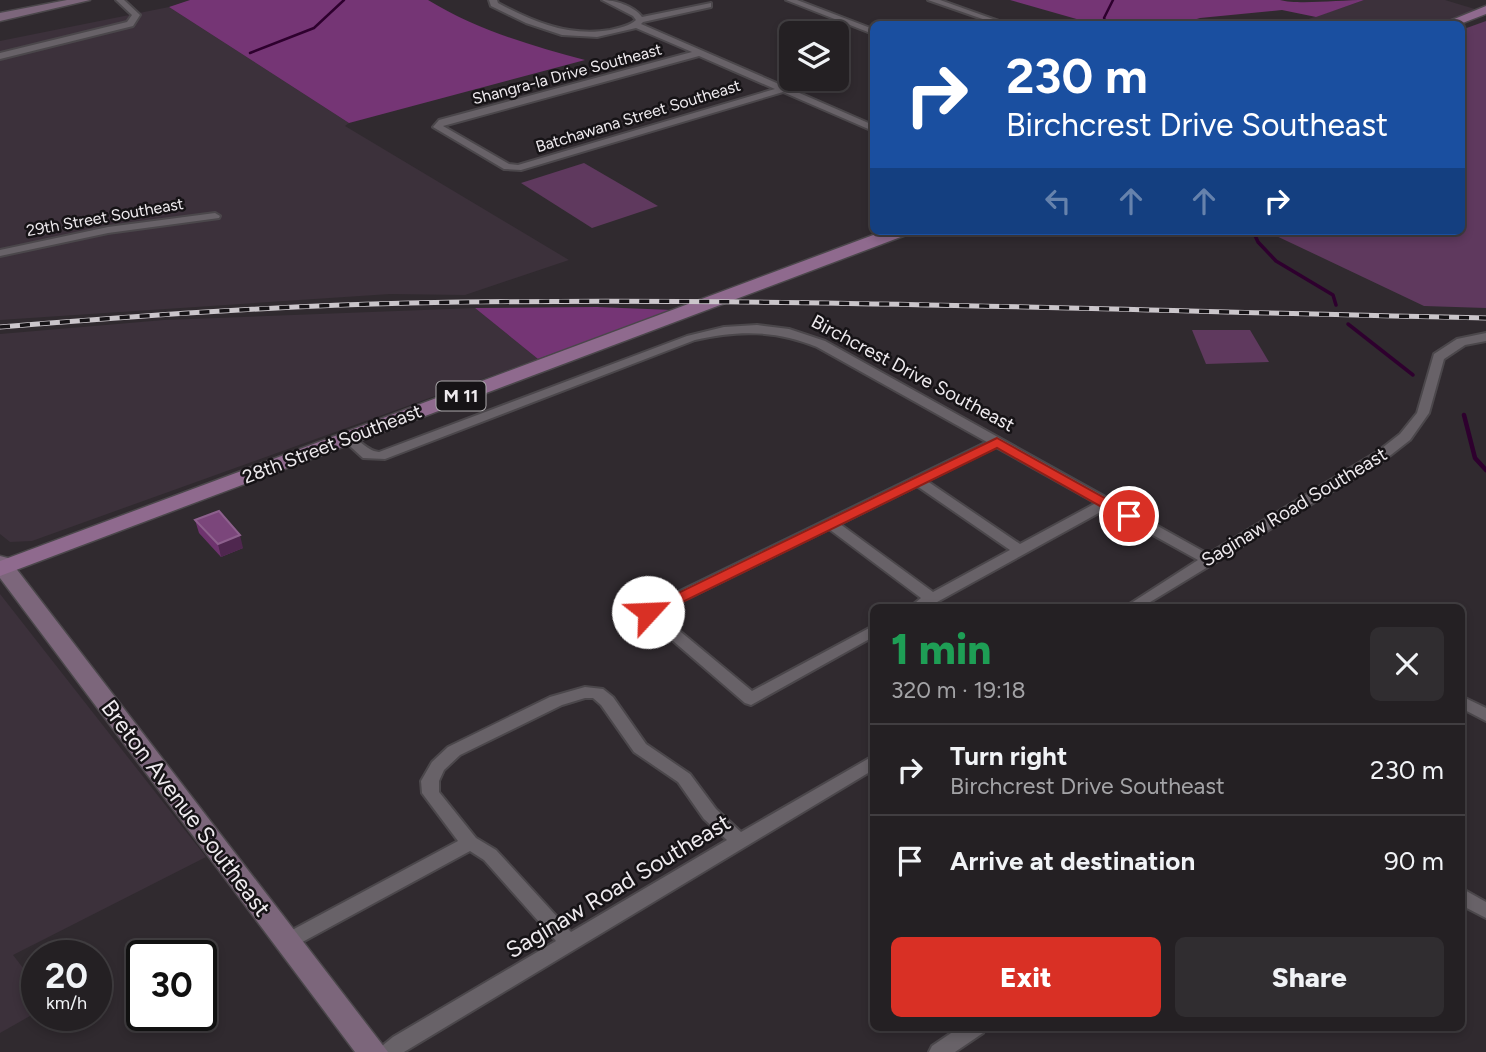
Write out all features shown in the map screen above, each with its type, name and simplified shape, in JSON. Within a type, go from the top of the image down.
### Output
[{"type":"main road","points":[[0,17],[61,2],[84,0]]},
{"type":"main road","points":[[1457,21],[1486,10]]},
{"type":"main road","name":"28th Street Southeast","points":[[1,567],[889,235]]},
{"type":"main road","name":"Breton Avenue Southeast","points":[[1,567],[373,1052]]},
{"type":"street","points":[[0,56],[130,24],[136,15],[120,0]]},
{"type":"street","points":[[493,0],[494,4],[506,11],[566,35],[607,33],[638,22],[708,5]]},
{"type":"street","points":[[606,0],[636,14],[638,22],[699,53],[779,87]]},
{"type":"street","points":[[790,0],[870,31]]},
{"type":"street","points":[[932,0],[994,21]]},
{"type":"street","name":"Shangra-la Drive Southeast","points":[[502,164],[438,127],[442,122],[699,53]]},
{"type":"street","name":"Batchawana Street Southeast","points":[[502,164],[513,167],[528,166],[779,90]]},
{"type":"street","points":[[788,91],[870,127]]},
{"type":"street","name":"29th Street Southeast","points":[[0,253],[108,230],[215,216]]},
{"type":"street","name":"Birchcrest Drive Southeast","points":[[347,438],[368,455],[380,456],[691,338],[717,330],[747,327],[807,337],[1208,560]]},
{"type":"street","name":"Saginaw Road Southeast","points":[[1137,604],[1405,438],[1423,413],[1438,357],[1461,342],[1486,337]]},
{"type":"street","points":[[870,633],[751,699],[648,612],[997,442]]},
{"type":"street","points":[[919,482],[1021,551]]},
{"type":"street","points":[[923,604],[1106,503]]},
{"type":"street","points":[[832,524],[932,599]]},
{"type":"street","points":[[570,944],[490,855],[470,843],[431,793],[430,780],[438,766],[454,751],[571,695],[597,693],[607,701],[640,748],[684,778],[710,814],[740,841]]},
{"type":"street","points":[[1465,703],[1486,715]]},
{"type":"street","name":"Saginaw Road Southeast","points":[[389,1052],[400,1042],[570,944],[870,764]]},
{"type":"street","points":[[288,941],[470,843]]},
{"type":"street","points":[[1465,898],[1486,911]]},
{"type":"street","points":[[939,1052],[970,1031]]},
{"type":"shaded area","points":[[190,0],[428,0],[485,28],[585,60],[349,123],[169,7]]},
{"type":"shaded area","points":[[1010,0],[1364,0],[1316,17],[1282,10],[1190,21],[1080,20]]},
{"type":"shaded area","points":[[1364,0],[1445,0],[1478,10],[1447,21],[1303,21]]},
{"type":"shaded area","points":[[169,7],[349,123],[345,126],[569,260],[465,295],[390,294],[0,320],[0,41]]},
{"type":"shaded area","points":[[1486,21],[1486,308],[1424,306],[1274,235],[1465,235],[1465,29]]},
{"type":"shaded area","points":[[584,163],[658,206],[592,228],[521,183]]},
{"type":"shaded area","points":[[597,307],[673,310],[538,359],[475,308]]},
{"type":"shaded area","points":[[475,308],[538,359],[32,541],[10,542],[0,534],[0,334],[164,320]]},
{"type":"shaded area","points":[[1192,330],[1250,330],[1269,362],[1206,364]]},
{"type":"shaded area","points":[[0,594],[206,857],[43,940],[21,940],[21,951],[13,955],[21,965],[21,1021],[0,1033]]},
{"type":"building","points":[[219,511],[240,535],[218,544],[195,520]]},
{"type":"waterway","points":[[250,53],[314,28],[344,0]]},
{"type":"waterway","points":[[1106,21],[1104,18],[1113,0]]},
{"type":"waterway","points":[[1255,235],[1276,261],[1333,295],[1336,305]]},
{"type":"waterway","points":[[1348,324],[1413,375]]},
{"type":"waterway","points":[[1464,415],[1475,458],[1486,470]]},
{"type":"railway","points":[[0,327],[307,306],[545,301],[948,305],[1486,318]]},
{"type":"route","points":[[648,612],[828,527],[997,442],[1129,516]]}]
